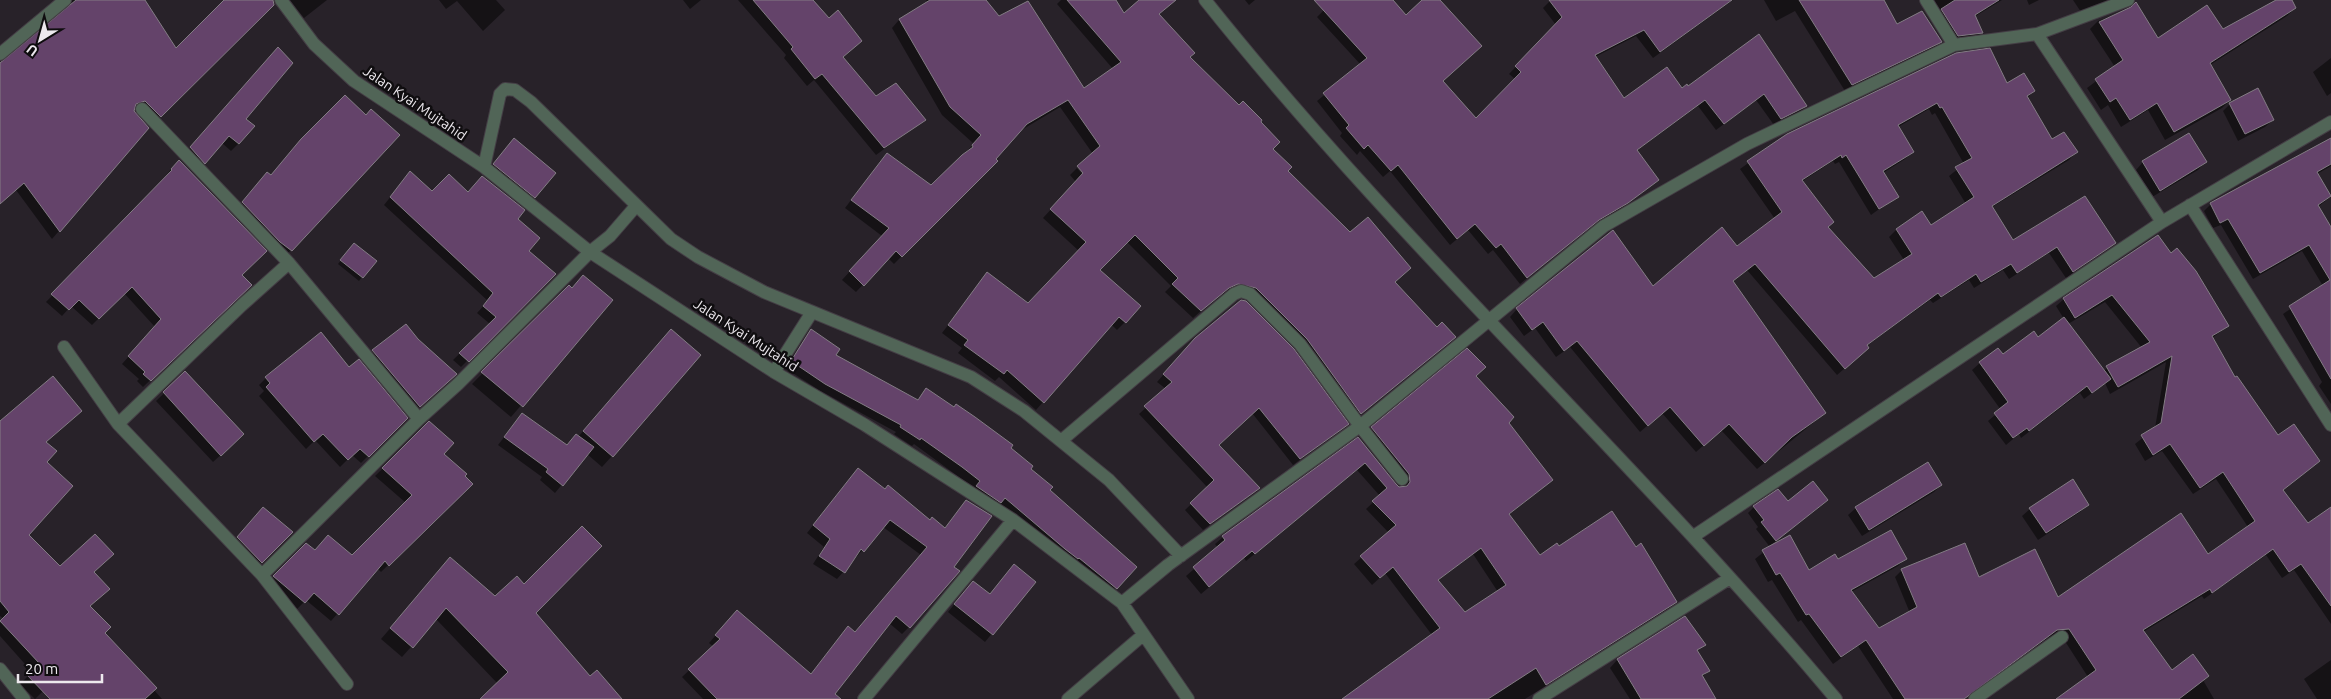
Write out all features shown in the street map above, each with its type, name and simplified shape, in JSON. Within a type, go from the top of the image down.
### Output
[{"type":"street","points":[[0,54],[65,0]]},
{"type":"street","name":"Jalan Kyai Mujtahid","points":[[281,0],[300,28],[336,66],[374,95],[426,127],[484,167],[590,252],[774,372],[865,425],[1013,520],[1122,604],[1188,699]]},
{"type":"street","points":[[1205,0],[1376,201],[1694,536],[1836,699]]},
{"type":"street","points":[[1926,0],[1954,46]]},
{"type":"street","points":[[1122,604],[1168,565],[1360,426],[1604,226],[1748,144],[1954,46],[2037,34],[2128,0]]},
{"type":"street","points":[[2037,34],[2162,222]]},
{"type":"street","points":[[484,167],[502,90],[515,90],[559,128],[634,209],[671,239],[698,257],[764,292],[970,377],[1024,411],[1062,440],[1109,480],[1181,556]]},
{"type":"street","points":[[142,109],[289,263],[419,419]]},
{"type":"street","points":[[1694,536],[2162,222],[2331,122]]},
{"type":"street","points":[[2190,205],[2331,425]]},
{"type":"street","points":[[262,575],[590,252],[610,236],[634,209]]},
{"type":"street","points":[[118,424],[289,263]]},
{"type":"street","points":[[1062,440],[1234,294],[1241,291],[1250,294],[1300,344],[1360,426],[1402,479]]},
{"type":"street","points":[[774,372],[812,312]]},
{"type":"street","points":[[64,347],[118,424],[262,575],[347,684]]},
{"type":"street","points":[[864,699],[1013,520]]},
{"type":"street","points":[[1539,699],[1730,578]]},
{"type":"street","points":[[1068,699],[1143,635]]},
{"type":"street","points":[[1975,699],[2062,637]]},
{"type":"street","points":[[0,669],[24,699]]},
{"type":"building","points":[[76,0],[145,0],[176,48],[224,0],[273,0],[274,5],[161,117],[145,101],[136,104],[134,111],[149,128],[60,232],[24,183],[0,204],[0,63]]},
{"type":"building","points":[[753,0],[813,0],[829,18],[838,10],[862,41],[843,57],[876,96],[896,83],[926,120],[884,148],[822,74],[815,79],[791,49],[793,47]]},
{"type":"building","points":[[930,0],[986,0],[999,16],[1028,1],[1084,88],[1121,62],[1067,0],[1116,0],[1124,13],[1139,0],[1176,0],[1159,14],[1195,53],[1190,57],[1239,105],[1243,101],[1262,120],[1261,122],[1280,142],[1273,149],[1292,167],[1288,171],[1350,232],[1368,217],[1411,268],[1395,282],[1437,327],[1442,322],[1456,337],[1361,414],[1307,339],[1256,288],[1238,284],[1229,288],[1201,311],[1172,284],[1178,278],[1135,235],[1100,270],[1141,306],[1126,323],[1119,317],[1044,403],[1007,370],[1004,374],[964,345],[968,340],[948,325],[987,272],[1028,303],[1086,242],[1050,209],[1083,173],[1077,166],[1100,146],[1068,100],[1027,124],[996,159],[998,161],[902,257],[896,251],[864,286],[849,271],[889,228],[851,200],[887,153],[931,185],[973,147],[972,145],[981,135],[950,107],[899,19]]},
{"type":"building","points":[[1314,0],[1393,0],[1406,15],[1422,0],[1440,0],[1482,46],[1443,81],[1476,118],[1521,72],[1515,66],[1562,17],[1549,0],[1732,0],[1660,52],[1644,30],[1595,55],[1624,98],[1667,67],[1682,88],[1687,84],[1688,86],[1759,34],[1807,106],[1781,119],[1764,94],[1724,124],[1705,100],[1637,150],[1659,180],[1628,203],[1599,220],[1527,278],[1501,244],[1496,248],[1475,224],[1457,239],[1398,165],[1391,171],[1368,145],[1364,149],[1346,128],[1349,125],[1323,93],[1367,58]]},
{"type":"building","points":[[1799,0],[1884,0],[1897,24],[1922,11],[1942,42],[1852,85]]},
{"type":"building","points":[[1955,0],[1999,0],[1975,15],[1983,33],[1958,36],[1941,9]]},
{"type":"building","points":[[2276,0],[2292,0],[2296,8],[2210,63],[2231,100],[2174,132],[2157,103],[2130,120],[2116,98],[2110,102],[2095,79],[2123,60],[2099,22],[2131,7],[2136,2],[2158,38],[2207,5],[2223,29]]},
{"type":"building","points":[[278,47],[293,63],[246,119],[255,126],[239,144],[229,136],[205,164],[190,147]]},
{"type":"building","points":[[1990,48],[2007,83],[2024,73],[2035,91],[2027,96],[2052,139],[2064,132],[2078,152],[1992,206],[2013,240],[2085,196],[2116,243],[2073,272],[2057,247],[2017,273],[2011,264],[1981,282],[1976,274],[1941,297],[1938,293],[1867,345],[1869,348],[1845,369],[1755,264],[1733,281],[1826,413],[1792,437],[1765,463],[1729,424],[1704,446],[1670,407],[1648,426],[1577,341],[1564,351],[1543,322],[1532,330],[1516,308],[1613,230],[1653,286],[1722,227],[1737,246],[1782,212],[1747,161],[1787,134],[1956,53]],"holes":[[[1937,103],[1940,108],[1942,107],[1972,158],[1955,167],[1974,197],[1931,225],[1922,211],[1896,229],[1912,254],[1874,278],[1828,227],[1834,222],[1802,180],[1841,155],[1842,158],[1846,155],[1879,209],[1899,197],[1883,171],[1914,152],[1898,125]]]},
{"type":"building","points":[[2258,88],[2274,120],[2245,134],[2229,103]]},
{"type":"building","points":[[345,95],[366,115],[371,109],[400,135],[292,251],[280,242],[242,202],[267,172],[271,175],[301,139]]},
{"type":"building","points":[[2189,133],[2207,162],[2160,191],[2142,161]]},
{"type":"building","points":[[514,138],[556,173],[535,198],[493,164]]},
{"type":"building","points":[[2331,138],[2331,164],[2317,172],[2331,196],[2318,205],[2331,227],[2331,379],[2289,306],[2330,280],[2309,245],[2260,273],[2228,219],[2220,223],[2210,203]]},
{"type":"building","points":[[179,160],[267,251],[242,275],[252,285],[151,381],[143,374],[145,372],[128,356],[161,319],[132,287],[99,319],[79,300],[69,310],[51,294],[172,170]]},
{"type":"building","points":[[410,171],[432,191],[449,174],[468,192],[482,176],[525,210],[518,219],[540,238],[529,251],[556,274],[469,362],[459,353],[496,317],[483,306],[493,293],[390,197]]},
{"type":"building","points":[[2158,235],[2171,253],[2177,248],[2196,271],[2229,326],[2212,336],[2235,377],[2237,376],[2278,435],[2294,424],[2320,461],[2283,490],[2308,523],[2331,507],[2331,606],[2301,564],[2289,572],[2273,549],[2212,593],[2210,589],[2143,630],[2172,670],[2193,654],[2209,676],[2179,699],[2056,699],[2096,670],[2069,629],[2057,630],[1964,699],[1905,699],[1866,640],[1841,657],[1809,614],[1806,615],[1780,573],[1776,575],[1762,550],[1790,535],[1809,570],[1835,554],[1838,559],[1891,530],[1907,559],[1851,590],[1879,628],[1917,607],[1901,569],[1965,543],[1979,577],[2035,549],[2058,597],[2181,513],[2208,554],[2255,521],[2223,472],[2200,488],[2170,444],[2153,455],[2141,435],[2161,423],[2172,356],[2118,387],[2106,366],[2150,342],[2112,295],[2075,318],[2063,298]]},
{"type":"building","points":[[354,243],[377,261],[363,278],[340,260]]},
{"type":"building","points":[[583,275],[613,300],[523,407],[481,372],[569,285],[572,288]]},
{"type":"building","points":[[1241,300],[1246,301],[1294,349],[1349,424],[1300,459],[1259,408],[1219,445],[1260,488],[1210,524],[1190,503],[1214,480],[1144,406],[1172,382],[1163,374],[1195,338]]},
{"type":"building","points":[[2064,317],[2111,379],[2092,393],[2087,386],[2029,431],[2027,428],[2013,438],[1994,413],[2008,402],[1979,362],[1998,348],[2003,354],[2034,331],[2038,337]]},
{"type":"building","points":[[406,324],[418,339],[457,374],[420,407],[372,350]]},
{"type":"building","points":[[671,329],[701,355],[613,457],[583,431]]},
{"type":"building","points":[[811,329],[840,349],[836,355],[918,400],[926,388],[954,407],[956,404],[975,417],[1013,445],[1011,448],[1033,466],[1031,469],[1053,487],[1050,490],[1137,567],[1117,589],[1065,549],[1005,498],[1001,503],[976,486],[980,481],[921,438],[920,440],[900,427],[901,425],[825,384],[791,361]]},
{"type":"building","points":[[321,332],[349,367],[359,359],[408,418],[369,457],[360,449],[348,460],[323,434],[314,442],[266,387],[270,383],[265,377]]},
{"type":"building","points":[[1467,348],[1486,367],[1476,376],[1514,417],[1509,423],[1553,480],[1509,514],[1540,555],[1557,543],[1559,546],[1612,511],[1636,547],[1641,543],[1677,602],[1546,685],[1536,668],[1488,699],[1342,699],[1440,628],[1393,567],[1380,578],[1360,556],[1396,525],[1372,501],[1387,488],[1365,463],[1255,554],[1252,551],[1209,587],[1193,567],[1225,540],[1222,536],[1358,437],[1399,487],[1407,486],[1410,482],[1409,474],[1371,427]],"holes":[[[1481,548],[1506,585],[1465,612],[1438,580]]]},
{"type":"building","points":[[185,371],[244,434],[221,456],[163,392]]},
{"type":"building","points":[[53,376],[82,411],[46,442],[57,451],[47,462],[73,486],[29,535],[60,566],[95,534],[114,554],[94,572],[110,589],[90,606],[111,627],[105,633],[157,688],[145,699],[50,699],[27,675],[39,663],[0,621],[9,612],[0,601],[0,421]]},
{"type":"building","points":[[522,413],[567,445],[576,434],[594,447],[563,486],[546,472],[548,469],[504,437]]},
{"type":"building","points":[[429,421],[454,443],[444,454],[467,474],[465,476],[473,484],[389,566],[385,561],[339,615],[314,593],[305,603],[273,576],[306,543],[315,550],[328,535],[352,555],[412,495],[382,468]]},
{"type":"building","points":[[1928,462],[1942,485],[1869,530],[1855,507]]},
{"type":"building","points":[[858,468],[885,489],[888,485],[930,520],[932,517],[945,528],[966,500],[992,516],[954,567],[960,571],[910,628],[896,616],[835,694],[841,699],[717,699],[688,669],[720,639],[715,635],[737,610],[811,674],[848,626],[855,632],[927,547],[890,520],[864,552],[861,549],[845,573],[819,556],[830,539],[813,525]]},
{"type":"building","points":[[2073,479],[2089,505],[2046,533],[2029,508]]},
{"type":"building","points":[[1813,481],[1828,500],[1776,541],[1761,522],[1764,520],[1753,506],[1778,489],[1788,501]]},
{"type":"building","points":[[263,507],[293,532],[262,563],[237,537]]},
{"type":"building","points":[[582,526],[602,546],[536,613],[590,676],[597,670],[622,699],[480,699],[508,672],[446,608],[413,648],[390,628],[450,557],[495,596],[517,576],[524,584]]},
{"type":"building","points":[[1014,564],[1036,582],[993,635],[954,604],[973,581],[990,594]]},
{"type":"building","points":[[1685,616],[1706,645],[1697,650],[1710,671],[1702,675],[1716,699],[1641,699],[1617,659]]}]
